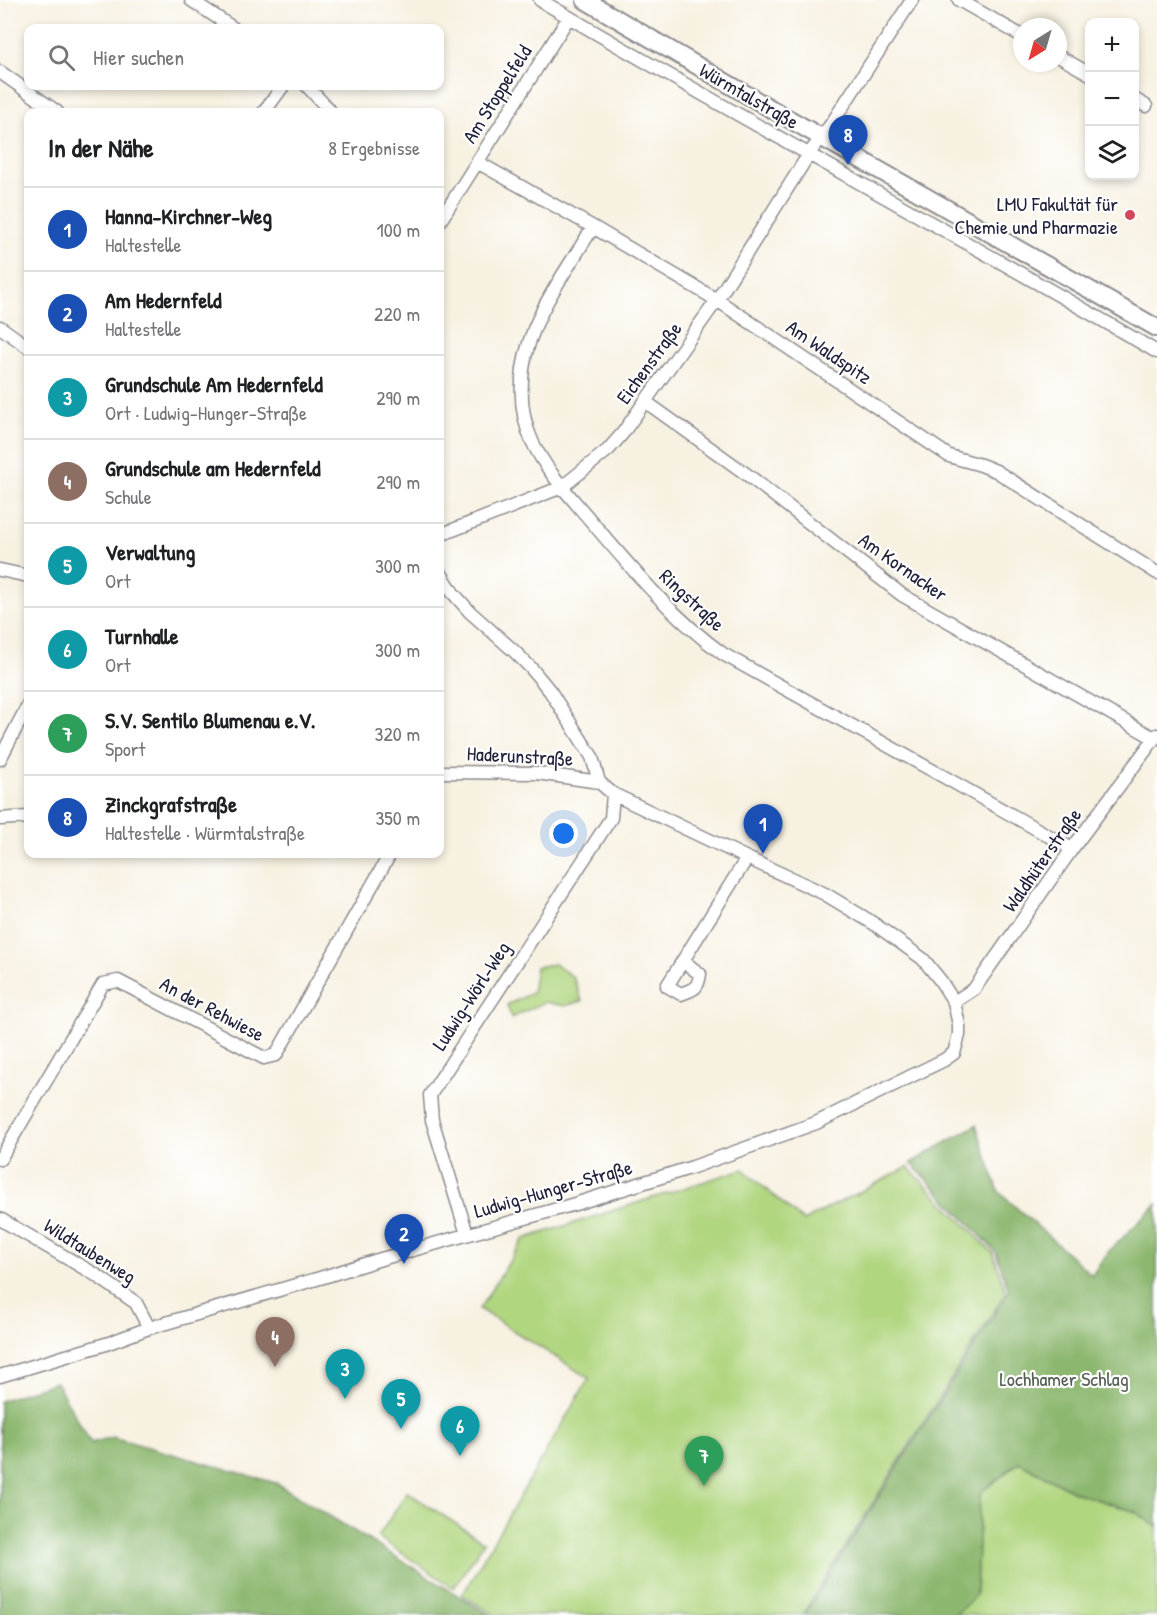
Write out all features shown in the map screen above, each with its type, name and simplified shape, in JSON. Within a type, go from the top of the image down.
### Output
[{"type":"main road","name":"Würmtalstraße","points":[[585,0],[1157,328]]},
{"type":"street","points":[[191,0],[227,24]]},
{"type":"street","name":"Würmtalstraße","points":[[540,0],[1157,352]]},
{"type":"street","name":"Eichenstraße","points":[[444,533],[562,487],[608,450],[622,434],[717,300],[809,154],[832,123],[912,0]]},
{"type":"street","points":[[959,0],[1013,31]]},
{"type":"street","name":"Am Stoppelfeld","points":[[444,216],[569,17]]},
{"type":"street","points":[[1067,61],[1086,72]]},
{"type":"street","points":[[0,72],[24,89]]},
{"type":"street","points":[[26,90],[51,108]]},
{"type":"street","points":[[267,108],[280,90]]},
{"type":"street","points":[[311,90],[327,108]]},
{"type":"street","points":[[1139,102],[1146,106]]},
{"type":"street","name":"Am Waldspitz","points":[[477,162],[717,300],[949,456],[996,471],[1157,573]]},
{"type":"street","name":"Ringstraße","points":[[593,227],[540,314],[532,333],[523,370],[522,403],[531,439],[562,487],[648,587],[673,612],[723,654],[1072,849]]},
{"type":"street","points":[[0,327],[24,344]]},
{"type":"street","name":"Am Kornacker","points":[[645,402],[749,476],[902,595],[1155,737]]},
{"type":"street","points":[[0,570],[24,575]]},
{"type":"street","points":[[444,578],[470,612],[514,651],[550,691],[592,757],[599,782],[613,794],[825,894],[873,923],[923,959],[954,1002]]},
{"type":"street","points":[[0,759],[24,713]]},
{"type":"street","name":"Waldhüterstraße","points":[[954,1002],[974,989],[1072,849],[1155,737]]},
{"type":"street","name":"Haderunstraße","points":[[444,772],[537,772],[599,782]]},
{"type":"street","name":"Ludwig-Wörl-Weg","points":[[467,1234],[432,1120],[430,1095],[611,818],[613,794]]},
{"type":"street","points":[[0,819],[24,817]]},
{"type":"street","name":"An der Rehwiese","points":[[0,1159],[103,984],[118,981],[264,1058],[276,1056],[388,858]]},
{"type":"street","points":[[683,961],[747,858]]},
{"type":"street","name":"Ludwig-Hunger-Straße","points":[[0,1376],[106,1344],[149,1328],[621,1189],[780,1137],[846,1109],[954,1053],[959,1025],[954,1002]]},
{"type":"street","name":"Wildtaubenweg","points":[[0,1219],[96,1275],[136,1303],[149,1328]]},
{"type":"green space","points":[[554,964],[573,977],[582,1001],[564,1006],[545,1002],[511,1018],[507,1005],[532,993],[536,967]]},
{"type":"green space","name":"Lochhamer Schlag","points":[[976,1125],[999,1192],[1092,1275],[1109,1251],[1157,1204],[1157,1527],[1136,1512],[1074,1492],[1019,1462],[980,1493],[976,1595],[955,1615],[804,1615],[1009,1291],[996,1252],[911,1163]]},
{"type":"green space","points":[[908,1167],[993,1253],[1006,1292],[802,1615],[495,1615],[462,1595],[589,1378],[479,1309],[524,1239],[743,1169],[803,1221]]},
{"type":"green space","points":[[56,1382],[91,1443],[112,1437],[276,1483],[490,1615],[0,1615],[0,1401]]},
{"type":"green space","points":[[1020,1462],[1074,1492],[1136,1512],[1157,1527],[1157,1615],[955,1615],[976,1594],[980,1493]]},
{"type":"green space","points":[[407,1492],[484,1542],[454,1588],[378,1537]]},
{"type":"place","name":"Zinckgrafstraße","points":[[848,165]]},
{"type":"place","name":"LMU Fakultät für Chemie und Pharmazie","points":[[1130,215]]},
{"type":"place","name":"Hanna-Kirchner-Weg","points":[[763,854]]},
{"type":"place","name":"Am Hedernfeld","points":[[404,1264]]},
{"type":"place","name":"Grundschule am Hedernfeld","points":[[275,1367]]},
{"type":"place","name":"Grundschule Am Hedernfeld","points":[[345,1399]]},
{"type":"place","name":"Verwaltung","points":[[401,1429]]},
{"type":"place","name":"Turnhalle","points":[[460,1456]]},
{"type":"place","name":"S.V. Sentilo Blumenau e.V.","points":[[704,1486]]}]
